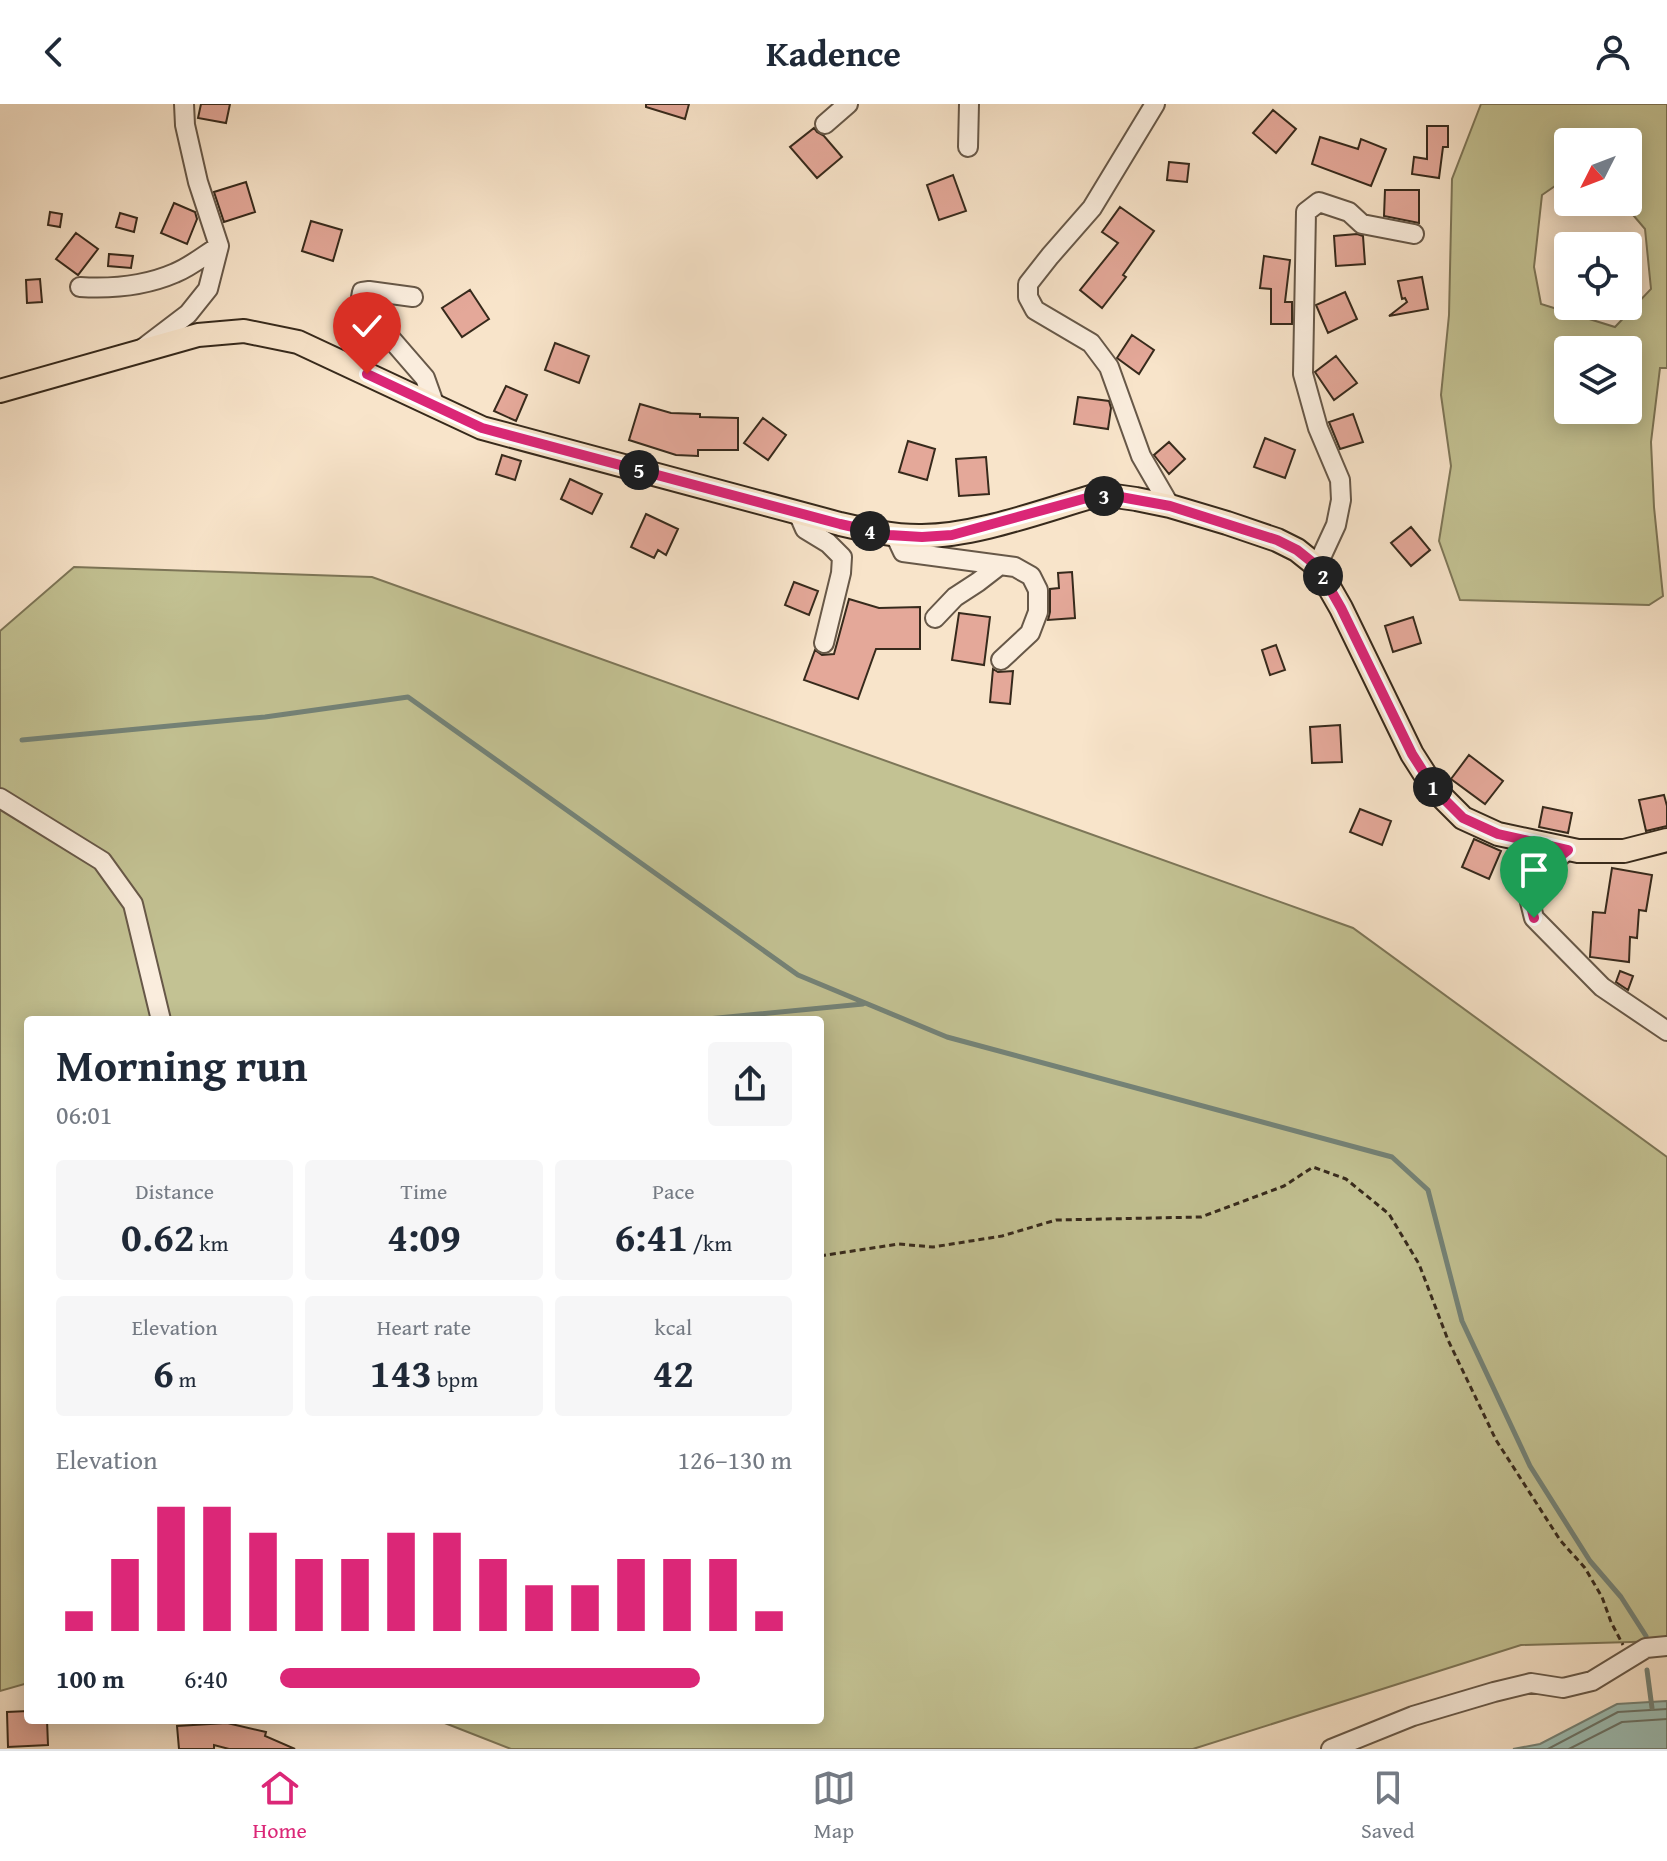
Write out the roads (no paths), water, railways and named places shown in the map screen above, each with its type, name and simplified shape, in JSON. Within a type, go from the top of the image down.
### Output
[{"type":"main road","points":[[0,391],[198,335],[244,331],[298,342],[482,428],[840,524],[895,535],[952,535],[1094,496],[1115,496],[1170,506],[1277,540],[1297,550],[1317,566],[1341,608],[1412,754],[1435,790],[1463,818],[1498,834],[1568,850],[1624,851],[1667,840]]},
{"type":"street","points":[[137,353],[188,314],[208,289],[219,246],[198,182],[185,125],[184,104]]},
{"type":"street","points":[[825,124],[848,104]]},
{"type":"street","points":[[968,147],[969,104]]},
{"type":"street","points":[[1155,104],[1092,208],[1028,284],[1028,297],[1035,310],[1091,343],[1109,367],[1141,456],[1170,506]]},
{"type":"street","points":[[1317,566],[1336,525],[1341,500],[1340,480],[1318,428],[1303,374],[1306,212],[1319,202],[1349,212],[1362,224],[1414,234]]},
{"type":"street","points":[[80,287],[110,288],[138,284],[177,273],[219,246]]},
{"type":"street","points":[[413,297],[369,291],[362,292],[360,303],[425,378],[435,406]]},
{"type":"street","points":[[798,513],[805,529],[828,543],[842,557],[824,643]]},
{"type":"street","points":[[895,535],[903,552],[1015,567],[1031,576],[1038,590],[1038,612],[1030,633],[1001,660]]},
{"type":"street","points":[[935,618],[955,597],[1000,565]]},
{"type":"street","points":[[0,798],[102,861],[126,893],[133,904],[160,1016]]},
{"type":"street","points":[[1568,850],[1535,876],[1529,898],[1534,918],[1602,987],[1667,1031]]},
{"type":"street","points":[[1331,1749],[1413,1716],[1494,1692],[1531,1683],[1563,1688],[1592,1681],[1646,1648],[1667,1646]]},
{"type":"water","points":[[1667,1701],[1667,1749],[1513,1749],[1540,1744],[1617,1704]]},
{"type":"waterway","points":[[22,740],[265,717],[408,697],[798,975],[947,1037],[1392,1157],[1428,1190],[1462,1321],[1530,1466],[1590,1561],[1621,1597],[1646,1636]]},
{"type":"waterway","points":[[738,1016],[863,1004]]},
{"type":"waterway","points":[[1647,1670],[1652,1708]]}]
